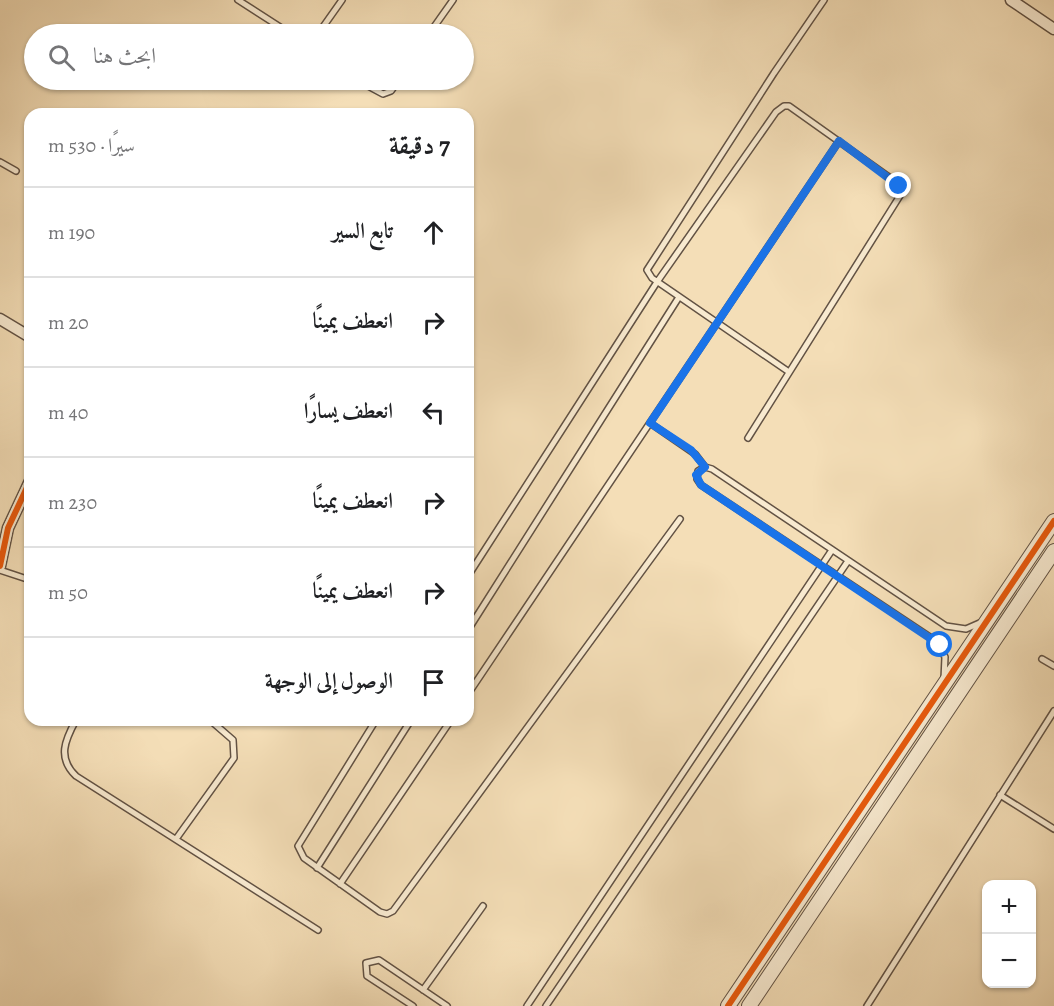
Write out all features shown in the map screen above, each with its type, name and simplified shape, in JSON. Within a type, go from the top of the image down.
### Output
[{"type":"street","points":[[1011,0],[1054,29]]},
{"type":"street","points":[[0,319],[24,333]]},
{"type":"street","points":[[0,568],[8,528],[24,494]]},
{"type":"street","points":[[728,1006],[1054,521]]},
{"type":"street","points":[[748,1006],[1054,551]]},
{"type":"street","points":[[975,637],[979,648],[987,650],[989,648]]},
{"type":"lane","points":[[238,0],[275,24]]},
{"type":"lane","points":[[325,24],[342,0]]},
{"type":"lane","points":[[436,24],[453,0]]},
{"type":"lane","points":[[789,372],[657,282],[648,273],[649,263],[824,0]]},
{"type":"lane","points":[[376,90],[383,94],[393,90]]},
{"type":"lane","points":[[474,567],[657,282],[779,108],[784,106],[793,108],[896,182],[901,194],[748,438]]},
{"type":"lane","points":[[474,685],[839,141]]},
{"type":"lane","points":[[0,162],[16,171]]},
{"type":"lane","points":[[474,621],[679,297]]},
{"type":"lane","points":[[650,423],[691,450],[705,467],[712,469],[952,629],[966,629],[989,618]]},
{"type":"lane","points":[[705,467],[696,475],[701,485],[940,645],[945,657],[944,684]]},
{"type":"lane","points":[[372,726],[298,842],[301,855],[317,868],[380,912],[387,914],[393,910],[680,519]]},
{"type":"lane","points":[[527,1006],[832,550]]},
{"type":"lane","points":[[546,1006],[848,561]]},
{"type":"lane","points":[[0,568],[24,578]]},
{"type":"lane","points":[[1042,659],[1052,665],[1054,658]]},
{"type":"lane","points":[[867,1006],[1054,711]]},
{"type":"lane","points":[[73,726],[64,746],[66,763],[70,770],[318,930]]},
{"type":"lane","points":[[176,839],[234,758],[233,740],[217,726]]},
{"type":"lane","points":[[317,868],[407,726]]},
{"type":"lane","points":[[340,884],[447,726]]},
{"type":"lane","points":[[1000,795],[1054,830]]},
{"type":"lane","points":[[423,990],[483,906]]},
{"type":"lane","points":[[413,1006],[367,976],[366,963],[379,960],[447,1006]]},
{"type":"cycle path","points":[[0,566],[8,528],[24,494]]},
{"type":"cycle path","points":[[728,1006],[1054,521]]},
{"type":"route","points":[[899,186],[839,141],[650,423],[691,450],[699,458],[705,467],[696,475],[701,485],[940,645]]}]
